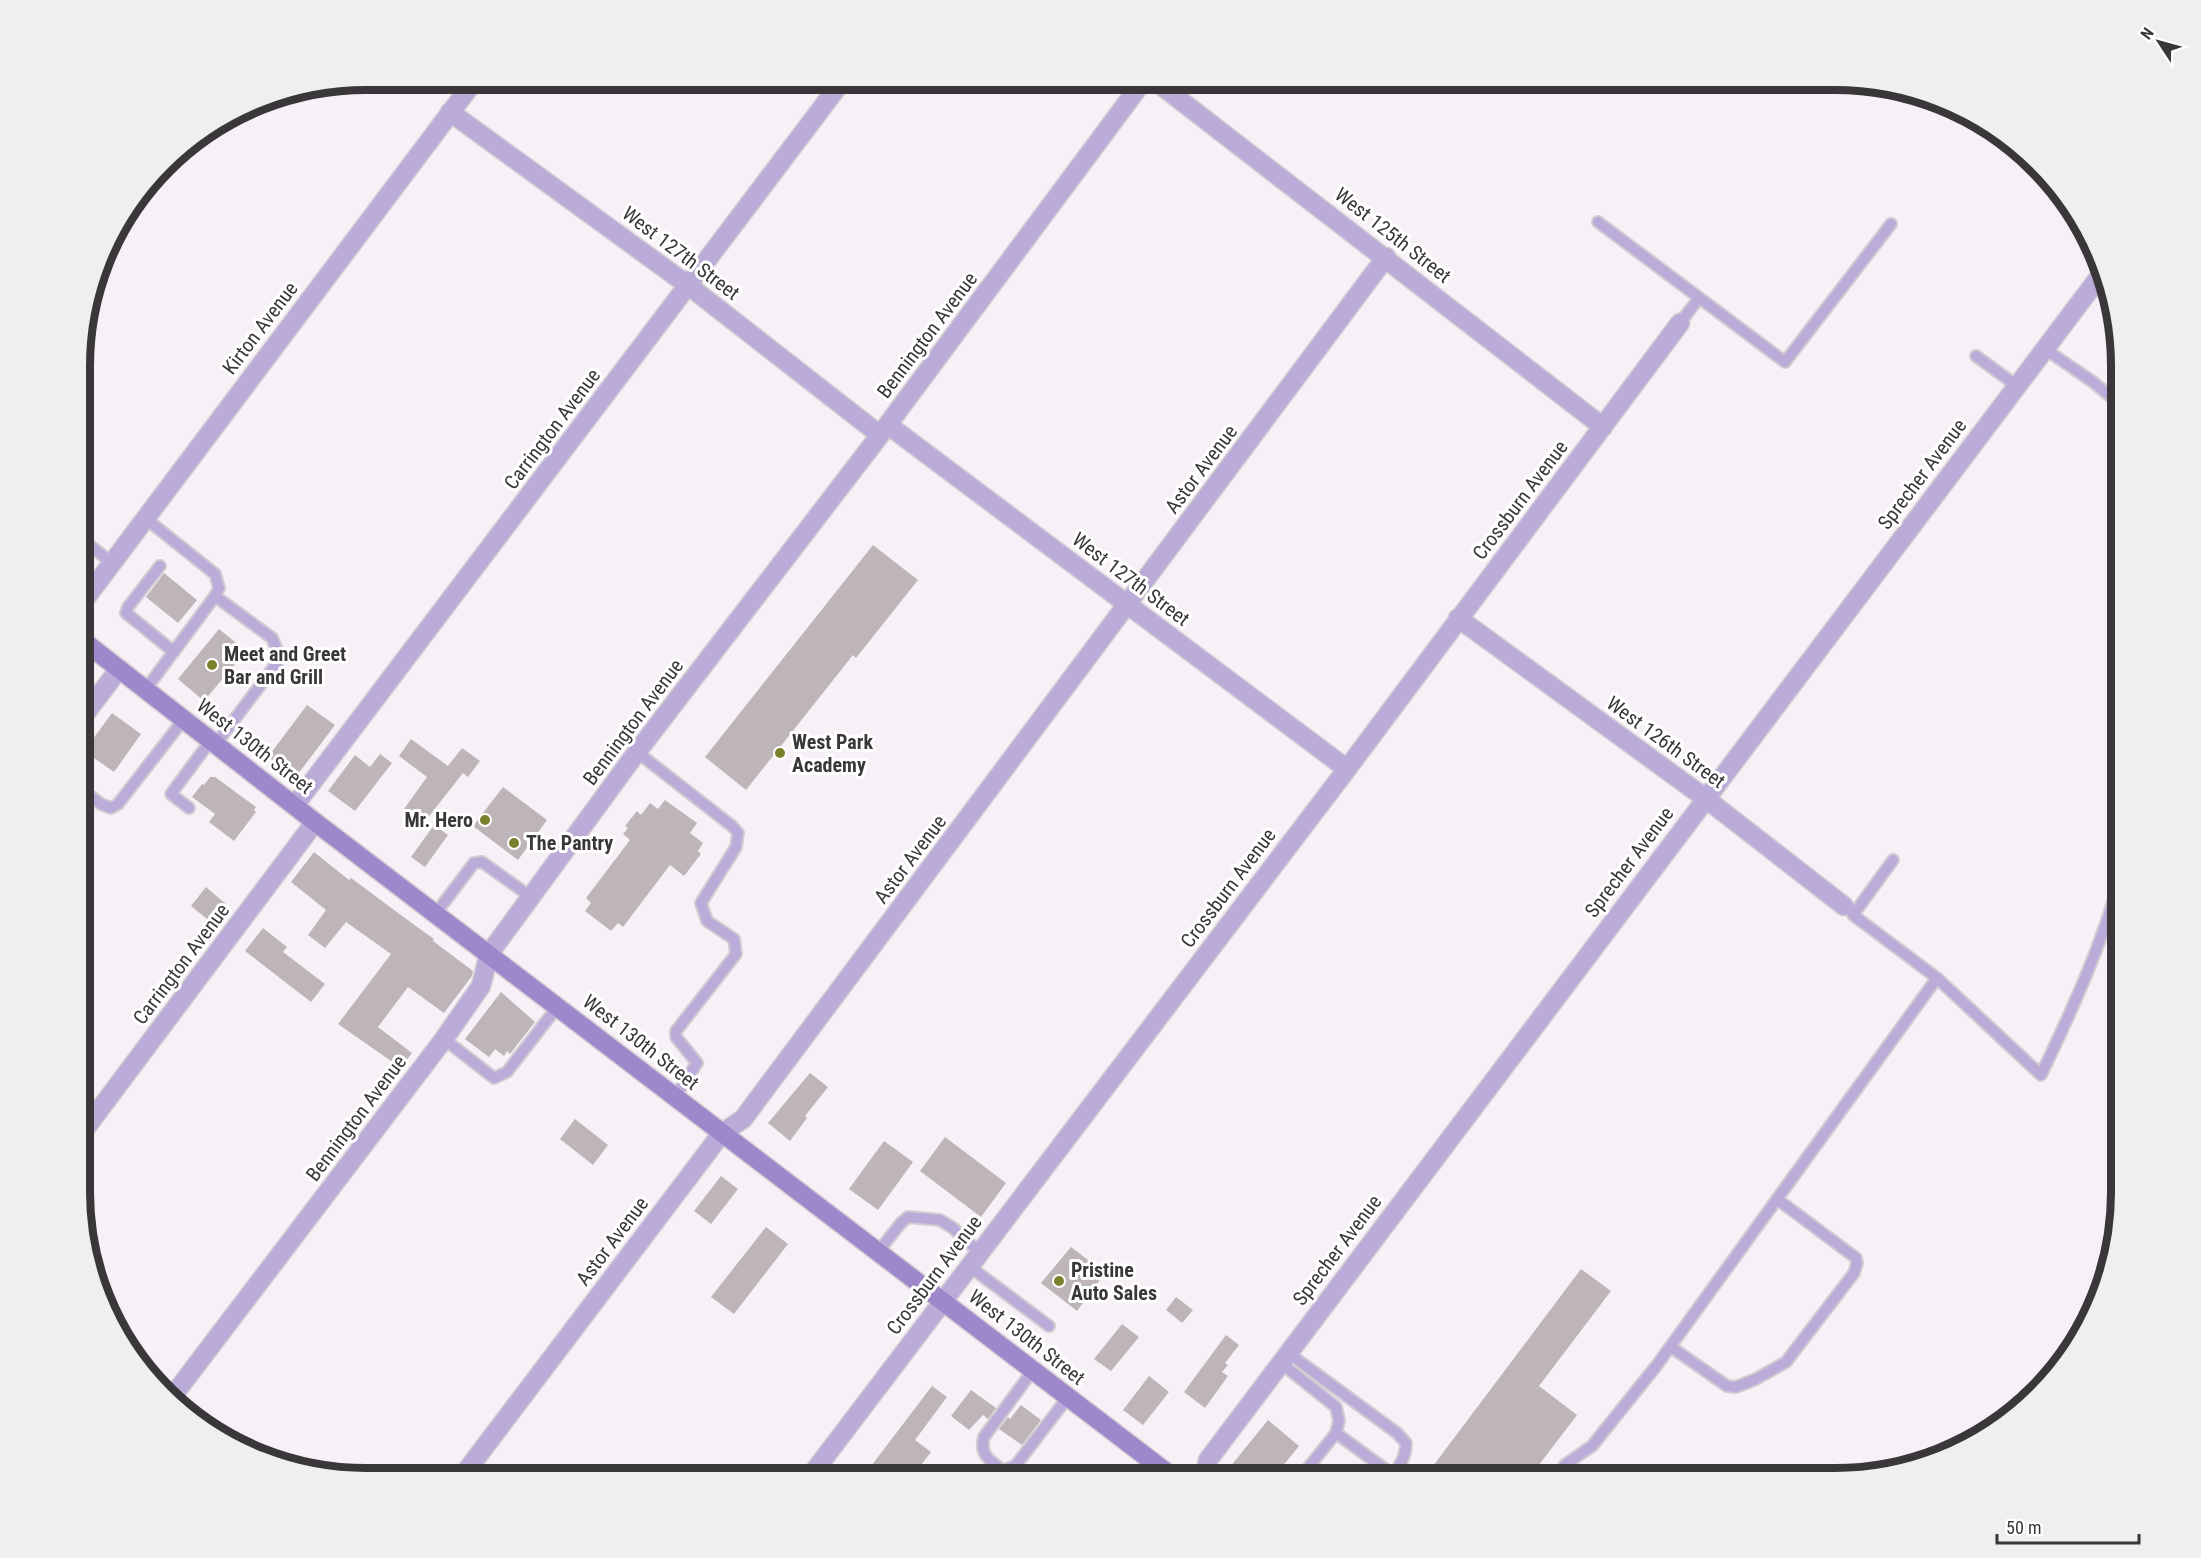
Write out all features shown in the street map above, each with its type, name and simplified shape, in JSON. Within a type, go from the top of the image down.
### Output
[{"type":"main road","name":"West 130th Street","points":[[90,646],[315,822],[1161,1468]]},
{"type":"street","name":"Kirton Avenue","points":[[90,592],[467,90]]},
{"type":"street","name":"Carrington Avenue","points":[[295,805],[836,90]]},
{"type":"street","name":"Bennington Avenue","points":[[176,1392],[444,1039],[481,986],[489,954],[637,752],[884,430],[1137,90]]},
{"type":"street","name":"West 125th Street","points":[[1167,90],[1603,427]]},
{"type":"street","name":"West 127th Street","points":[[450,112],[884,430],[1128,604],[1347,769]]},
{"type":"street","name":"Astor Avenue","points":[[468,1468],[722,1133],[743,1119],[1386,257]]},
{"type":"street","name":"Sprecher Avenue","points":[[1206,1468],[1208,1460],[1284,1358],[2097,280]]},
{"type":"street","name":"Crossburn Avenue","points":[[817,1468],[1347,769],[1680,323]]},
{"type":"street","name":"West 126th Street","points":[[1458,618],[1705,798],[1844,906]]},
{"type":"street","points":[[90,707],[119,669]]},
{"type":"street","name":"Carrington Avenue","points":[[90,1122],[315,822]]},
{"type":"lane","points":[[1598,222],[1785,362],[1891,224]]},
{"type":"lane","points":[[1680,323],[1699,298]]},
{"type":"lane","points":[[2045,349],[2111,397]]},
{"type":"lane","points":[[1976,356],[2017,386]]},
{"type":"lane","points":[[146,518],[215,574],[219,588],[146,689]]},
{"type":"lane","points":[[90,545],[112,563]]},
{"type":"lane","points":[[160,566],[128,607],[126,613],[174,652]]},
{"type":"lane","points":[[189,808],[171,794],[277,663],[277,650],[272,638],[214,596]]},
{"type":"lane","points":[[90,796],[111,808],[118,804],[184,719]]},
{"type":"lane","points":[[637,752],[738,833],[736,847],[701,903],[707,921],[734,939],[736,954],[676,1031],[676,1037],[697,1063],[675,1097]]},
{"type":"lane","points":[[1893,860],[1853,915],[1936,978],[2041,1075],[2077,1000],[2111,909]]},
{"type":"lane","points":[[436,913],[474,863],[482,862],[531,897]]},
{"type":"lane","points":[[1563,1468],[1592,1446],[1671,1347],[1936,978]]},
{"type":"lane","points":[[444,1039],[494,1078],[507,1072],[558,1006]]},
{"type":"lane","points":[[1671,1347],[1727,1386],[1736,1387],[1756,1379],[1786,1362],[1854,1273],[1856,1258],[1777,1199]]},
{"type":"lane","points":[[878,1252],[901,1223],[909,1217],[940,1220],[953,1228],[975,1259],[1049,1326]]},
{"type":"lane","points":[[1284,1358],[1336,1407],[1339,1420],[1336,1433],[1308,1468]]},
{"type":"lane","points":[[1284,1358],[1397,1433],[1406,1443],[1406,1453],[1398,1468]]},
{"type":"lane","points":[[999,1468],[983,1455],[981,1446],[984,1437],[1034,1370]]},
{"type":"lane","points":[[1010,1468],[1016,1465],[1068,1396]]},
{"type":"lane","points":[[1336,1433],[1381,1468]]},
{"type":"lane","points":[[1566,1464],[1572,1468]]},
{"type":"building","points":[[873,545],[918,580],[856,658],[853,655],[746,790],[705,757]]},
{"type":"building","points":[[164,573],[197,600],[178,623],[146,597]]},
{"type":"building","name":"Meet and Greet Bar and Grill","points":[[219,629],[246,651],[204,701],[178,679]]},
{"type":"building","points":[[307,705],[335,725],[295,778],[268,757]]},
{"type":"building","points":[[112,713],[141,734],[114,772],[90,755],[90,743]]},
{"type":"building","points":[[411,739],[448,766],[462,748],[480,761],[468,777],[463,773],[423,824],[404,809],[427,777],[399,756]]},
{"type":"building","points":[[380,754],[392,763],[355,811],[328,791],[355,755],[370,767]]},
{"type":"building","points":[[210,777],[215,777],[256,807],[254,810],[256,812],[234,841],[209,822],[215,814],[192,797]]},
{"type":"building","points":[[503,787],[547,820],[518,860],[473,826]]},
{"type":"building","points":[[665,800],[697,823],[690,833],[703,843],[698,851],[701,854],[684,876],[670,865],[623,927],[618,923],[611,931],[585,911],[591,903],[586,898],[630,840],[623,834],[628,828],[625,826],[637,811],[641,815],[650,803],[658,809]]},
{"type":"building","points":[[434,825],[448,835],[425,867],[411,857]]},
{"type":"building","points":[[314,852],[349,880],[351,878],[434,939],[433,941],[473,971],[472,976],[444,1013],[408,987],[378,1027],[412,1053],[401,1068],[338,1024],[391,954],[346,922],[325,948],[308,935],[326,910],[291,882]]},
{"type":"building","points":[[206,887],[227,905],[212,923],[191,906]]},
{"type":"building","points":[[263,928],[287,947],[283,952],[325,984],[311,1002],[245,951]]},
{"type":"building","points":[[501,992],[535,1022],[510,1054],[507,1051],[504,1056],[495,1049],[489,1057],[465,1039]]},
{"type":"building","points":[[810,1073],[828,1087],[805,1116],[807,1118],[790,1141],[768,1123]]},
{"type":"building","points":[[575,1119],[608,1145],[593,1165],[560,1139]]},
{"type":"building","points":[[945,1137],[1006,1183],[981,1217],[920,1171]]},
{"type":"building","points":[[884,1141],[913,1162],[878,1210],[849,1189]]},
{"type":"building","points":[[721,1176],[738,1189],[711,1224],[694,1211]]},
{"type":"building","points":[[766,1227],[788,1244],[734,1314],[711,1297]]},
{"type":"building","points":[[1071,1247],[1105,1273],[1077,1311],[1041,1283]]},
{"type":"building","points":[[1581,1269],[1611,1291],[1539,1386],[1577,1415],[1537,1468],[1432,1468]]},
{"type":"building","points":[[1176,1297],[1193,1310],[1182,1323],[1166,1310]]},
{"type":"building","points":[[1122,1324],[1139,1337],[1111,1371],[1094,1359]]},
{"type":"building","points":[[1226,1335],[1239,1345],[1225,1363],[1228,1365],[1222,1372],[1228,1376],[1205,1408],[1184,1392]]},
{"type":"building","points":[[1149,1376],[1169,1392],[1143,1425],[1123,1410]]},
{"type":"building","points":[[932,1386],[947,1397],[915,1440],[931,1452],[919,1468],[870,1468]]},
{"type":"building","points":[[971,1390],[996,1408],[988,1419],[983,1415],[969,1430],[951,1416]]},
{"type":"building","points":[[1021,1405],[1041,1420],[1022,1445],[999,1429]]},
{"type":"building","points":[[1268,1420],[1299,1446],[1281,1468],[1229,1468]]},
{"type":"place","name":"Meet and Greet Bar and Grill","points":[[212,665]]},
{"type":"place","name":"West Park Academy","points":[[780,753]]},
{"type":"place","name":"Mr. Hero","points":[[485,820]]},
{"type":"place","name":"The Pantry","points":[[514,843]]},
{"type":"place","name":"Pristine Auto Sales","points":[[1059,1281]]}]
